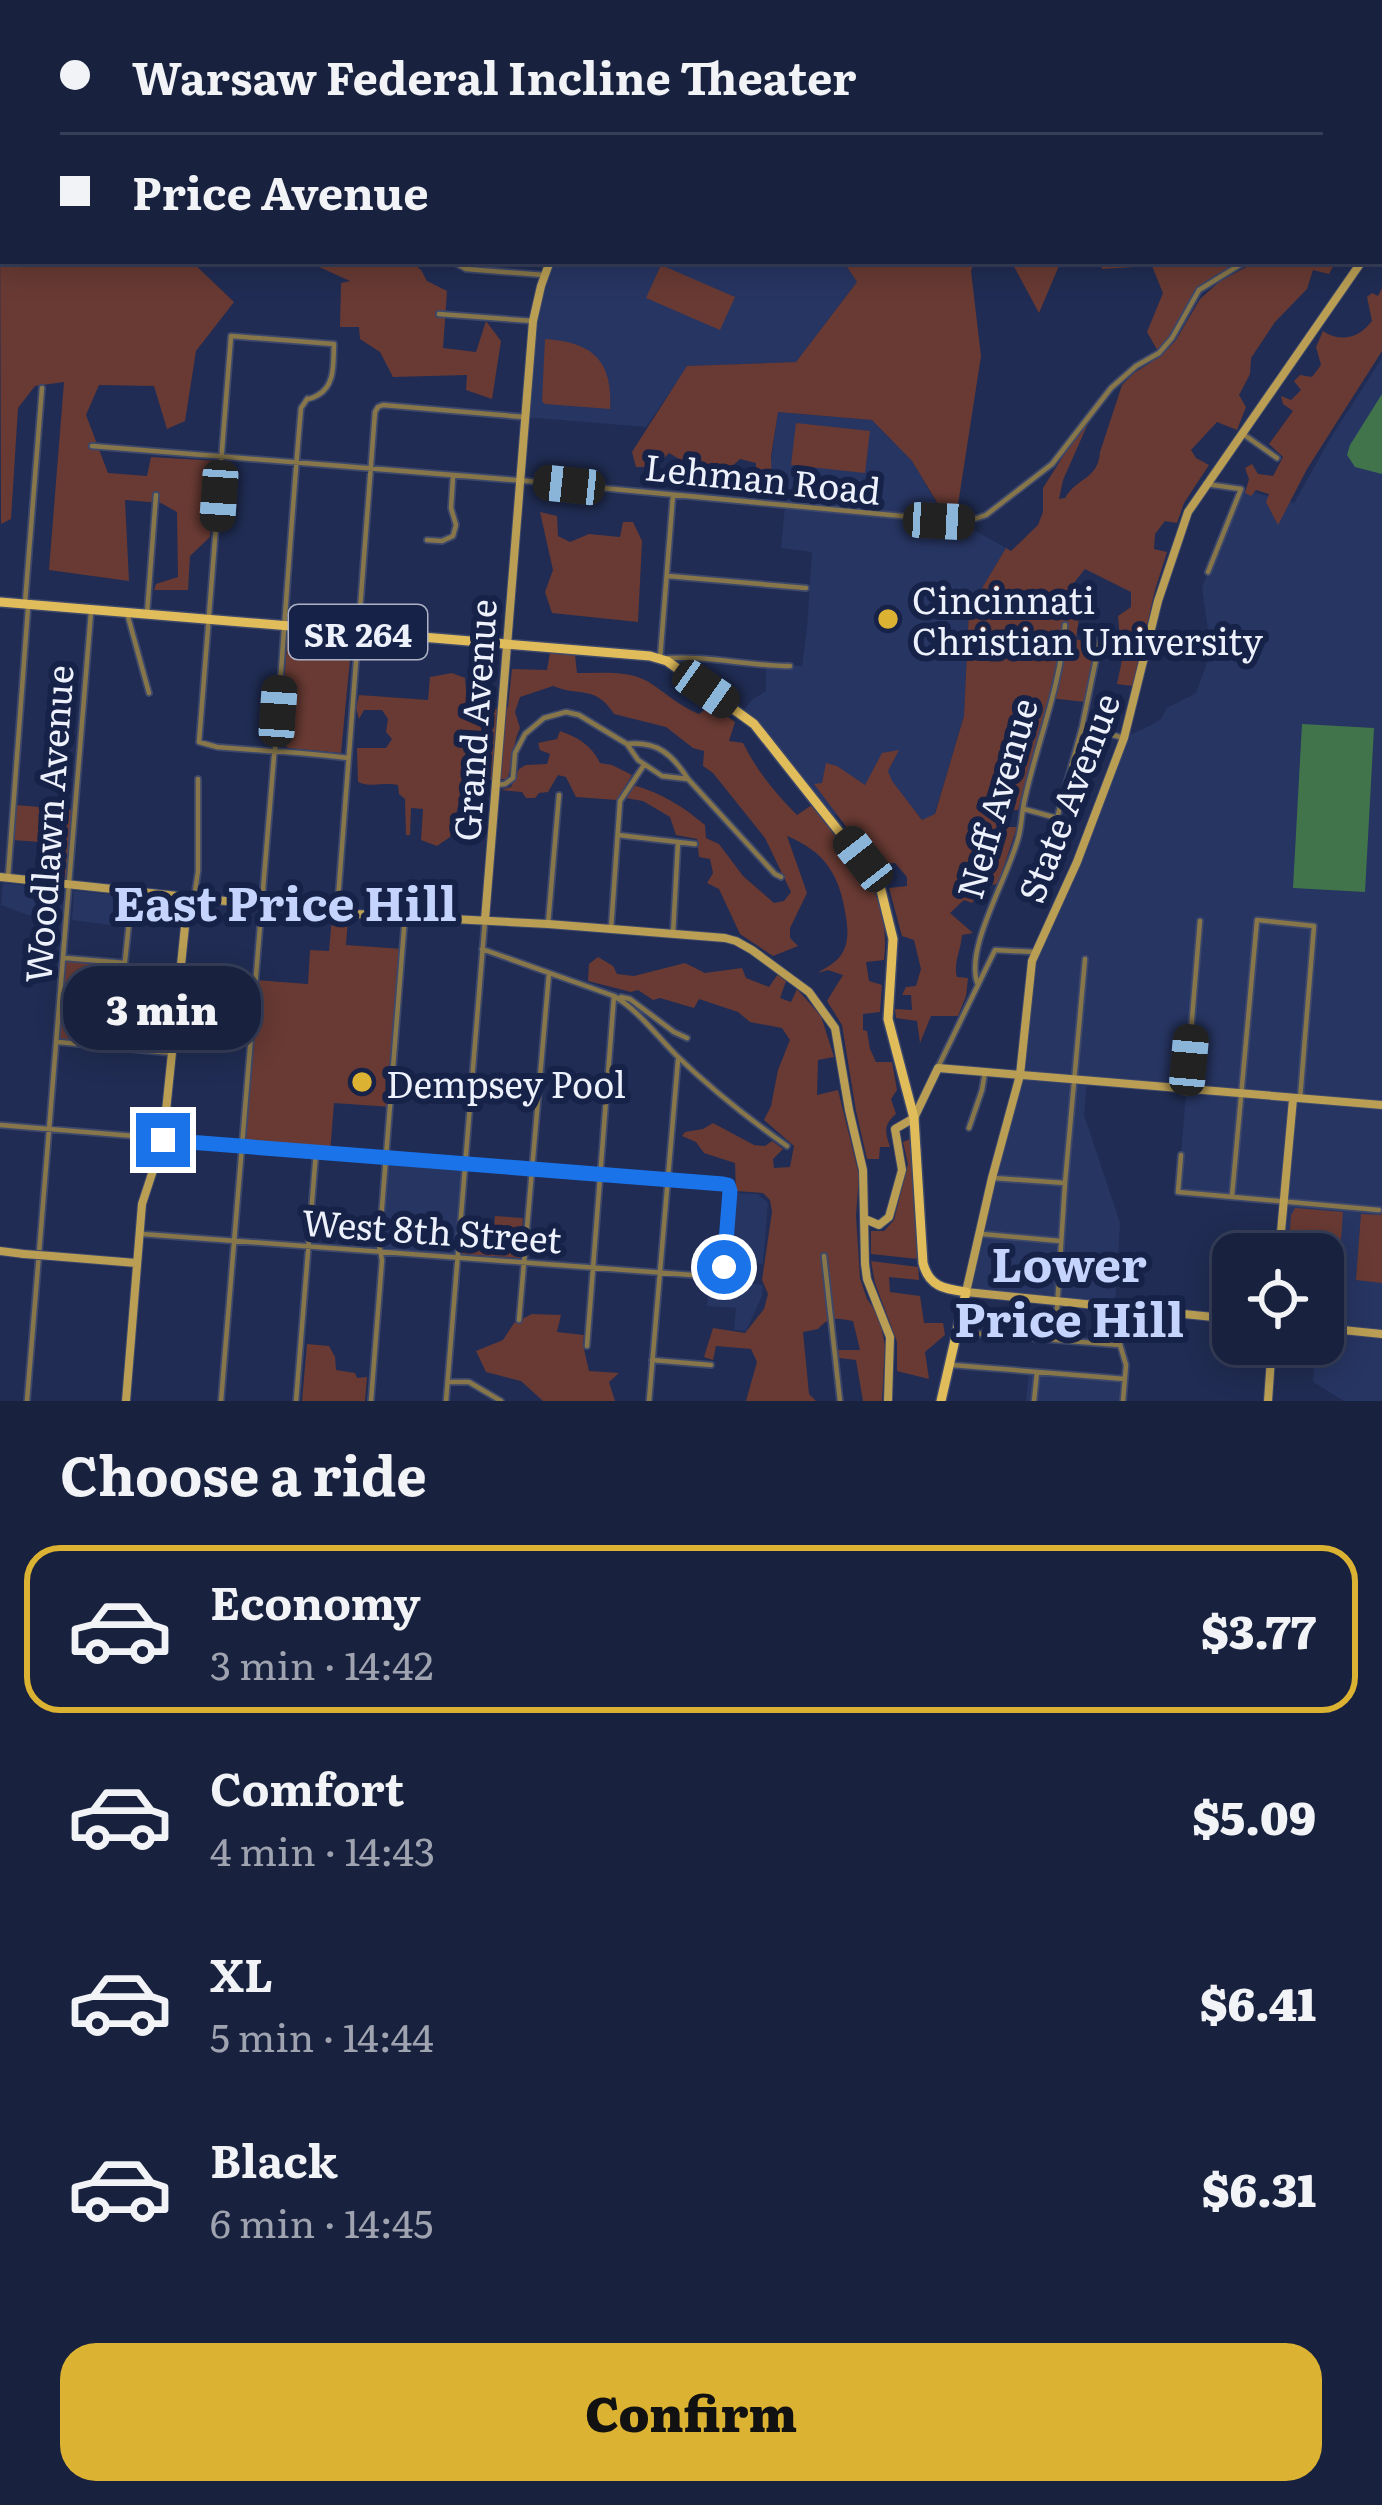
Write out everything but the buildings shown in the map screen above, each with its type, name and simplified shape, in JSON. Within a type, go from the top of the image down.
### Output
[{"type":"main road","name":"Grand Avenue","points":[[485,920],[533,321],[549,264]]},
{"type":"main road","name":"State Avenue","points":[[941,1401],[992,1178],[1021,1075],[1035,952],[1077,862],[1124,738],[1165,580],[1188,512],[1360,264]]},
{"type":"main road","name":"SR 264","points":[[0,602],[660,658],[754,724],[877,877],[893,939],[888,1019],[914,1118],[923,1263],[938,1287],[966,1292]]},
{"type":"main road","points":[[4,877],[337,913],[611,928],[736,941],[809,992],[837,1035],[863,1170],[867,1279],[890,1337],[888,1401]]},
{"type":"main road","points":[[126,1401],[143,1197],[163,1140],[191,897]]},
{"type":"main road","points":[[865,1220],[880,1225],[889,1217],[902,1170],[895,1129],[914,1118],[938,1068],[1382,1105]]},
{"type":"main road","points":[[1281,1233],[1297,1099]]},
{"type":"main road","points":[[0,1251],[136,1263]]},
{"type":"main road","points":[[966,1292],[1212,1317]]},
{"type":"main road","points":[[1344,1330],[1382,1334]]},
{"type":"main road","points":[[1268,1401],[1271,1365]]},
{"type":"street","points":[[457,264],[466,269],[544,274]]},
{"type":"street","points":[[497,264],[497,271]]},
{"type":"street","name":"Lehman Road","points":[[92,446],[966,522],[976,520],[1052,464],[1111,388],[1172,338],[1198,290],[1241,264]]},
{"type":"street","points":[[439,314],[533,321]]},
{"type":"street","points":[[221,1401],[261,905],[274,751],[302,405],[329,384],[334,344],[230,336],[199,742],[217,747],[274,751],[348,758]]},
{"type":"street","points":[[4,877],[42,388]]},
{"type":"street","points":[[337,913],[378,407],[524,417]]},
{"type":"street","points":[[1242,433],[1277,458]]},
{"type":"street","points":[[427,540],[453,536],[453,477]]},
{"type":"street","points":[[1206,484],[1241,489],[1208,572]]},
{"type":"street","points":[[147,614],[156,495]]},
{"type":"street","points":[[673,495],[660,658],[790,666]]},
{"type":"street","points":[[667,576],[806,588]]},
{"type":"street","name":"Woodlawn Avenue","points":[[27,1401],[91,610]]},
{"type":"street","points":[[128,613],[149,693]]},
{"type":"street","name":"Neff Avenue","points":[[977,985],[977,943],[1019,835],[1056,685],[1065,625]]},
{"type":"street","points":[[1023,808],[1057,818],[1102,629]]},
{"type":"street","points":[[495,784],[513,778],[520,740],[536,723],[566,712],[627,744],[644,764],[667,778],[688,779]]},
{"type":"street","points":[[1082,727],[1124,738]]},
{"type":"street","points":[[627,744],[648,744],[665,751],[781,877]]},
{"type":"street","points":[[611,928],[621,795],[644,764]]},
{"type":"street","points":[[191,897],[198,871],[198,779]]},
{"type":"street","points":[[548,924],[559,795]]},
{"type":"street","points":[[618,835],[694,844]]},
{"type":"street","points":[[673,934],[678,842]]},
{"type":"street","points":[[116,1048],[132,891]]},
{"type":"street","points":[[371,1401],[405,916]]},
{"type":"street","name":"Grand Avenue","points":[[446,1401],[485,920]]},
{"type":"street","points":[[1232,1196],[1257,920],[1314,926],[1297,1099]]},
{"type":"street","points":[[1186,1091],[1200,921]]},
{"type":"street","points":[[482,949],[630,999],[687,1038]]},
{"type":"street","points":[[938,1068],[995,950],[1035,952]]},
{"type":"street","points":[[63,958],[125,963]]},
{"type":"street","points":[[1055,1340],[1085,959]]},
{"type":"street","points":[[520,1320],[549,972]]},
{"type":"street","points":[[614,996],[679,1057],[788,1146]]},
{"type":"street","points":[[587,1346],[614,996]]},
{"type":"street","points":[[57,1042],[172,1053]]},
{"type":"street","points":[[649,1401],[679,1057]]},
{"type":"street","points":[[969,1128],[985,1072]]},
{"type":"street","points":[[0,1125],[668,1180]]},
{"type":"street","points":[[296,1401],[316,1152]]},
{"type":"street","points":[[1180,1155],[1178,1192],[1379,1210]]},
{"type":"street","points":[[992,1178],[1065,1183]]},
{"type":"street","name":"West 8th Street","points":[[139,1234],[722,1276],[728,1185],[668,1180]]},
{"type":"street","points":[[980,1234],[1060,1241]]},
{"type":"street","points":[[824,1256],[840,1401]]},
{"type":"street","points":[[1112,1307],[1126,1365],[1123,1401]]},
{"type":"street","points":[[957,1332],[1119,1345]]},
{"type":"street","points":[[652,1360],[711,1365]]},
{"type":"street","points":[[949,1365],[1125,1379]]},
{"type":"street","points":[[1034,1401],[1036,1372]]},
{"type":"street","points":[[448,1382],[469,1382],[501,1401]]},
{"type":"shaded area","points":[[0,264],[194,264],[234,302],[196,351],[185,421],[167,429],[154,386],[99,385],[86,415],[108,473],[147,476],[151,457],[218,461],[210,537],[190,556],[188,590],[154,590],[156,584],[178,577],[177,512],[161,503],[125,500],[129,581],[49,570],[64,382],[35,386],[18,408],[11,519],[1,524]]},
{"type":"shaded area","points":[[313,264],[414,264],[427,281],[447,291],[443,348],[476,352],[486,321],[501,341],[492,399],[466,390],[467,375],[393,377],[380,352],[360,339],[359,327],[340,327],[341,283],[350,281]]},
{"type":"shaded area","points":[[549,264],[845,264],[857,282],[796,362],[688,366],[646,427],[524,417],[533,321]]},
{"type":"shaded area","points":[[845,264],[974,264],[981,356],[957,511],[941,509],[912,461],[872,420],[778,412],[771,456],[772,492],[756,491],[756,463],[740,459],[727,471],[698,470],[669,453],[655,467],[636,467],[632,452],[687,366],[796,362],[857,282]]},
{"type":"shaded area","points":[[1013,264],[1060,264],[1039,313]]},
{"type":"shaded area","points":[[1101,264],[1241,264],[1199,290],[1159,353],[1147,332],[1163,293],[1152,266],[1102,269]]},
{"type":"shaded area","points":[[1252,264],[1334,264],[1329,274],[1313,270],[1307,289],[1275,322],[1251,358],[1250,374],[1239,395],[1246,407],[1237,430],[1217,422],[1191,450],[1209,465],[1177,523],[1165,521],[1155,534],[1154,549],[1167,552],[1133,686],[1117,684],[1122,660],[1118,616],[1131,607],[1131,592],[1085,569],[1064,595],[1064,604],[1080,611],[1076,639],[1095,645],[1085,702],[1049,698],[1018,810],[999,811],[997,827],[1017,827],[998,884],[983,886],[972,903],[964,900],[950,913],[973,933],[962,935],[956,967],[957,977],[968,978],[966,996],[958,1016],[931,1016],[920,1043],[917,1021],[896,1018],[895,1009],[912,1010],[911,995],[902,995],[906,987],[916,986],[921,969],[914,940],[902,936],[889,888],[907,886],[907,877],[895,863],[875,865],[814,784],[822,783],[826,763],[865,785],[882,753],[899,750],[888,771],[892,781],[922,820],[935,814],[964,716],[969,610],[1006,548],[1011,551],[1038,525],[1043,488],[1074,439],[1090,419],[1059,499],[1095,468],[1122,385],[1161,356],[1200,299]]},
{"type":"shaded area","points":[[661,265],[735,297],[720,330],[646,298]]},
{"type":"shaded area","points":[[1382,288],[1382,351],[1307,469],[1278,525],[1266,502],[1269,494],[1245,493],[1249,479],[1245,468],[1252,464],[1258,474],[1273,476],[1283,457],[1269,444],[1293,411],[1281,396],[1291,400],[1301,390],[1294,381],[1300,375],[1312,377],[1321,365],[1316,347],[1323,331],[1343,338],[1367,327],[1372,321],[1367,297],[1378,296]]},
{"type":"shaded area","points":[[545,339],[575,344],[596,357],[608,378],[610,409],[542,401]]},
{"type":"shaded area","points":[[1382,358],[1382,1401],[1344,1401],[1313,1382],[1314,1365],[1344,1365],[1344,1233],[1281,1233],[1283,1202],[1178,1192],[1186,1092],[1087,1082],[1084,1115],[1120,1223],[1115,1307],[966,1292],[1020,1075],[1030,970],[1124,738],[1196,693],[1210,645],[1202,587],[1241,489],[1294,503]]},
{"type":"shaded area","points":[[1382,394],[1382,474],[1355,467],[1347,455]]},
{"type":"shaded area","name":"Cincinnati Christian University","points":[[778,412],[872,420],[912,461],[940,509],[957,511],[970,528],[1006,548],[969,610],[964,716],[930,829],[894,785],[830,818],[740,714],[766,691],[766,666],[802,666],[807,629],[812,552],[781,548],[785,506],[765,503]]},
{"type":"shaded area","points":[[796,423],[870,431],[865,473],[791,465]]},
{"type":"shaded area","points":[[540,512],[557,516],[558,536],[570,542],[589,534],[620,537],[623,522],[633,522],[642,541],[638,622],[552,613],[545,592],[553,570]]},
{"type":"shaded area","points":[[288,632],[352,639],[341,753],[288,748],[279,741]]},
{"type":"shaded area","points":[[550,653],[575,655],[577,673],[639,677],[699,714],[711,705],[735,722],[729,741],[743,743],[760,772],[797,815],[812,805],[866,875],[882,914],[885,936],[884,960],[866,962],[869,981],[882,985],[880,1012],[863,1014],[863,1030],[876,1062],[892,1062],[897,1090],[891,1099],[896,1114],[886,1129],[890,1147],[880,1147],[879,1159],[867,1159],[842,1025],[827,1001],[843,975],[828,970],[818,973],[839,958],[847,937],[843,902],[829,867],[787,836],[807,893],[790,928],[790,938],[798,946],[773,956],[740,934],[719,889],[707,883],[713,873],[710,859],[699,857],[697,839],[676,835],[670,817],[643,801],[625,798],[633,785],[680,806],[705,825],[706,838],[719,844],[743,876],[774,903],[784,901],[791,892],[765,838],[703,766],[704,751],[666,727],[614,714],[594,695],[553,686],[520,697],[515,712],[520,728],[507,779],[484,780],[476,771],[462,791],[450,837],[437,846],[421,840],[423,809],[411,808],[410,835],[406,835],[405,799],[398,785],[358,782],[357,748],[386,748],[392,739],[382,710],[364,710],[359,719],[359,695],[428,700],[430,677],[452,673],[465,678],[467,703],[508,707],[512,669],[547,670]]},
{"type":"shaded area","points":[[1302,724],[1374,728],[1365,892],[1293,888]]},
{"type":"shaded area","points":[[560,731],[584,743],[600,763],[632,775],[617,800],[576,797],[566,777],[558,775],[548,792],[535,798],[501,790],[511,787],[526,765],[547,764],[550,754],[540,750],[538,743],[557,739]]},
{"type":"shaded area","points":[[15,805],[76,810],[70,884],[40,881],[41,842],[12,840]]},
{"type":"shaded area","points":[[3,883],[63,890],[61,917],[28,915],[1,905]]},
{"type":"shaded area","points":[[74,891],[128,896],[125,927],[72,920]]},
{"type":"shaded area","points":[[332,917],[348,918],[346,945],[403,949],[391,1107],[334,1103],[330,1153],[242,1146],[255,980],[308,984],[310,950],[329,951]]},
{"type":"shaded area","points":[[598,957],[617,974],[634,976],[685,963],[705,973],[742,968],[746,978],[769,987],[778,974],[786,981],[780,998],[791,1002],[797,989],[821,1016],[834,1057],[818,1060],[817,1095],[838,1090],[859,1175],[860,1278],[876,1311],[885,1346],[882,1401],[863,1401],[856,1360],[839,1358],[837,1350],[860,1350],[853,1321],[834,1319],[803,1332],[809,1394],[816,1401],[746,1401],[757,1362],[751,1349],[716,1346],[713,1360],[704,1357],[713,1328],[745,1333],[764,1309],[768,1294],[762,1280],[772,1212],[763,1193],[736,1191],[735,1163],[704,1153],[696,1142],[682,1136],[713,1123],[754,1145],[772,1141],[783,1149],[773,1159],[774,1168],[790,1167],[794,1146],[764,1120],[790,1040],[782,1028],[750,1022],[738,1012],[699,999],[694,1008],[653,1000],[638,990],[588,981],[589,964]]},
{"type":"shaded area","points":[[63,958],[125,963],[116,1049],[57,1042]]},
{"type":"shaded area","points":[[910,1139],[918,1259],[871,1254],[871,1231],[884,1231],[894,1220],[908,1164],[903,1142]]},
{"type":"shaded area","points":[[387,1158],[464,1164],[458,1258],[380,1252]]},
{"type":"shaded area","points":[[736,1193],[758,1194],[768,1203],[763,1264],[730,1261]]},
{"type":"shaded area","points":[[1382,1203],[1382,1283],[1356,1280],[1361,1214],[1381,1215]]},
{"type":"shaded area","points":[[1295,1208],[1343,1212],[1341,1233],[1290,1233]]},
{"type":"shaded area","points":[[495,1216],[523,1218],[520,1258],[460,1254],[462,1225],[494,1227]]},
{"type":"shaded area","points":[[871,1261],[918,1267],[919,1280],[889,1277],[890,1292],[920,1296],[924,1323],[943,1323],[945,1335],[925,1352],[929,1379],[897,1371],[897,1342]]},
{"type":"shaded area","points":[[709,1283],[763,1285],[746,1331],[734,1330],[736,1308],[707,1306]]},
{"type":"shaded area","points":[[532,1314],[561,1315],[557,1332],[584,1335],[589,1371],[619,1373],[609,1382],[615,1401],[543,1401],[521,1381],[486,1372],[476,1351],[503,1340],[514,1323]]},
{"type":"shaded area","points":[[307,1344],[329,1346],[336,1370],[367,1377],[365,1401],[302,1401]]},
{"type":"shaded area","points":[[1029,1371],[1125,1379],[1123,1401],[1026,1401]]},
{"type":"place","name":"Cincinnati Christian University","points":[[888,619]]},
{"type":"place","name":"Dempsey Pool","points":[[362,1082]]},
{"type":"district","name":"East Price Hill","points":[[285,900]]},
{"type":"district","name":"Lower Price Hill","points":[[1069,1288]]},
{"type":"route","points":[[163,1140],[728,1185],[724,1267]]}]
